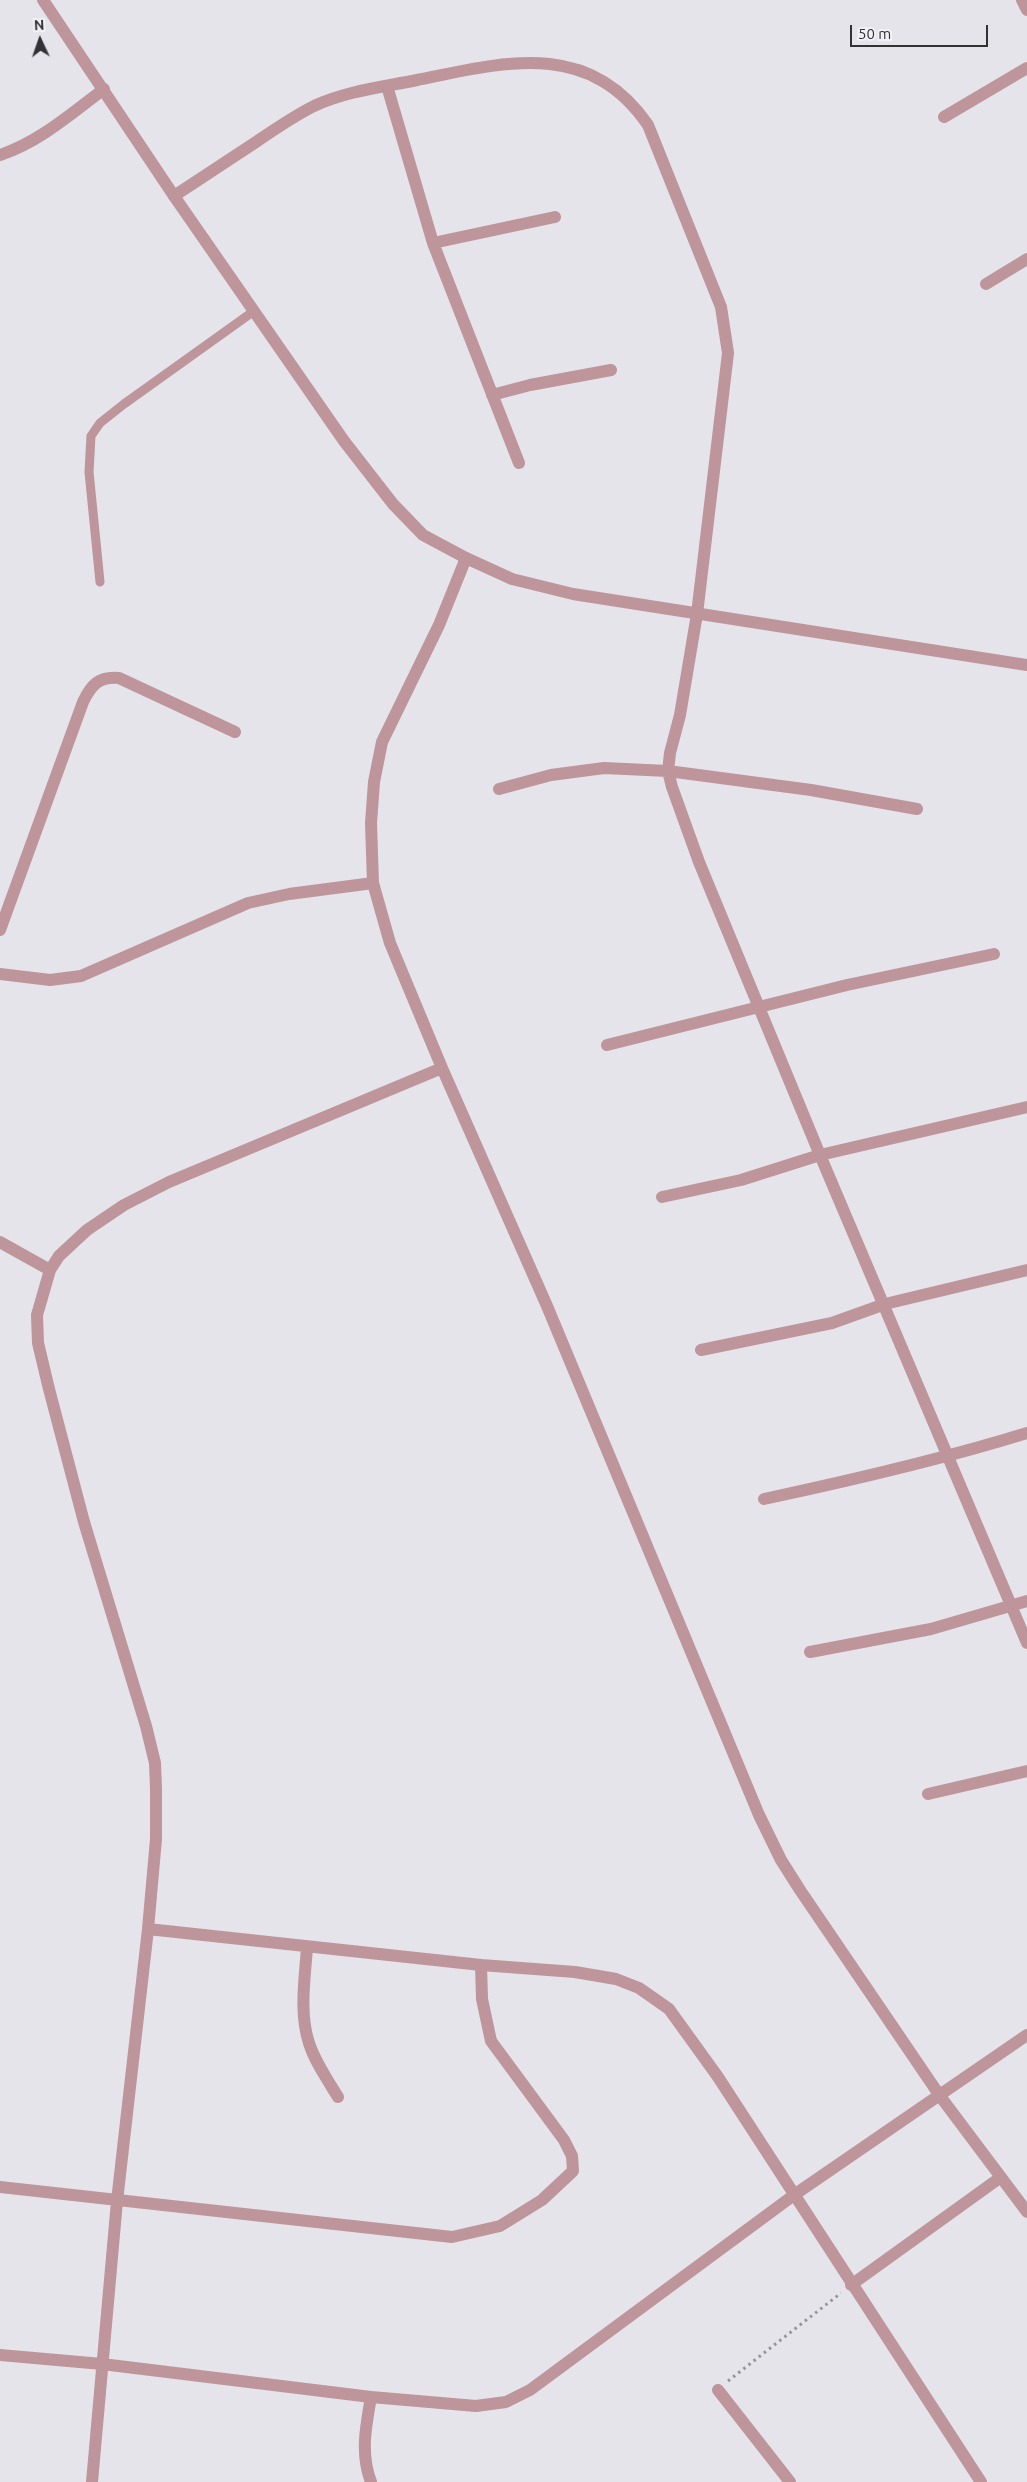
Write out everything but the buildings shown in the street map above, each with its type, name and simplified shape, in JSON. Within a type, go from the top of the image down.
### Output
[{"type":"street","points":[[43,0],[174,196],[344,441],[393,504],[423,534],[466,558],[512,579],[564,592],[1027,665]]},
{"type":"street","points":[[1022,0],[1027,10]]},
{"type":"street","points":[[174,196],[293,117],[314,106],[354,93],[515,62],[559,66],[592,75],[610,84],[634,105],[648,125],[721,308],[728,353],[697,614],[680,715],[670,753],[668,771],[699,862],[820,1155],[950,1457],[1010,1606],[1027,1643]]},
{"type":"street","points":[[944,117],[1027,68]]},
{"type":"street","points":[[387,86],[433,243],[519,463]]},
{"type":"street","points":[[0,155],[49,130],[104,89]]},
{"type":"street","points":[[433,243],[555,217]]},
{"type":"street","points":[[986,284],[1027,260]]},
{"type":"street","points":[[492,395],[530,385],[611,370]]},
{"type":"street","points":[[466,558],[439,625],[382,742],[374,782],[371,823],[372,883],[390,943],[442,1068],[547,1306],[768,1833],[800,1890],[940,2096],[1027,2212]]},
{"type":"street","points":[[0,930],[83,702],[93,684],[109,677],[119,678],[235,732]]},
{"type":"street","points":[[499,789],[551,775],[604,768],[668,771],[811,790],[917,809]]},
{"type":"street","points":[[0,974],[50,980],[81,976],[255,901],[372,883]]},
{"type":"street","points":[[607,1044],[760,1008],[846,984],[994,954]]},
{"type":"street","points":[[92,2482],[117,2201],[148,1929],[156,1839],[155,1763],[84,1522],[38,1343],[37,1315],[50,1270],[59,1256],[86,1230],[124,1205],[169,1182],[442,1068]]},
{"type":"street","points":[[662,1197],[741,1180],[820,1155],[1027,1106]]},
{"type":"street","points":[[0,1242],[50,1270]]},
{"type":"street","points":[[701,1350],[832,1323],[885,1304],[1027,1270]]},
{"type":"street","points":[[764,1499],[950,1457],[1027,1433]]},
{"type":"street","points":[[810,1652],[930,1629],[1027,1601]]},
{"type":"street","points":[[928,1794],[1027,1771]]},
{"type":"street","points":[[148,1929],[480,1965],[576,1972],[608,1977],[639,1988],[652,1996],[669,2009],[693,2041],[981,2482]]},
{"type":"street","points":[[307,1947],[304,2007],[307,2034],[320,2068],[338,2097]]},
{"type":"street","points":[[0,2187],[452,2237],[500,2226],[542,2200],[570,2176],[573,2171],[572,2156],[564,2140],[491,2041],[482,1999],[480,1965]]},
{"type":"street","points":[[0,2355],[102,2364],[371,2397],[476,2406],[516,2399],[794,2195],[1027,2035]]},
{"type":"street","points":[[851,2285],[1001,2177]]},
{"type":"street","points":[[718,2390],[790,2482]]},
{"type":"street","points":[[371,2397],[364,2437],[366,2470],[371,2482]]},
{"type":"lane","points":[[100,582],[89,472],[92,436],[100,423],[124,404],[254,311]]},
{"type":"path","points":[[718,2390],[851,2285]]}]
